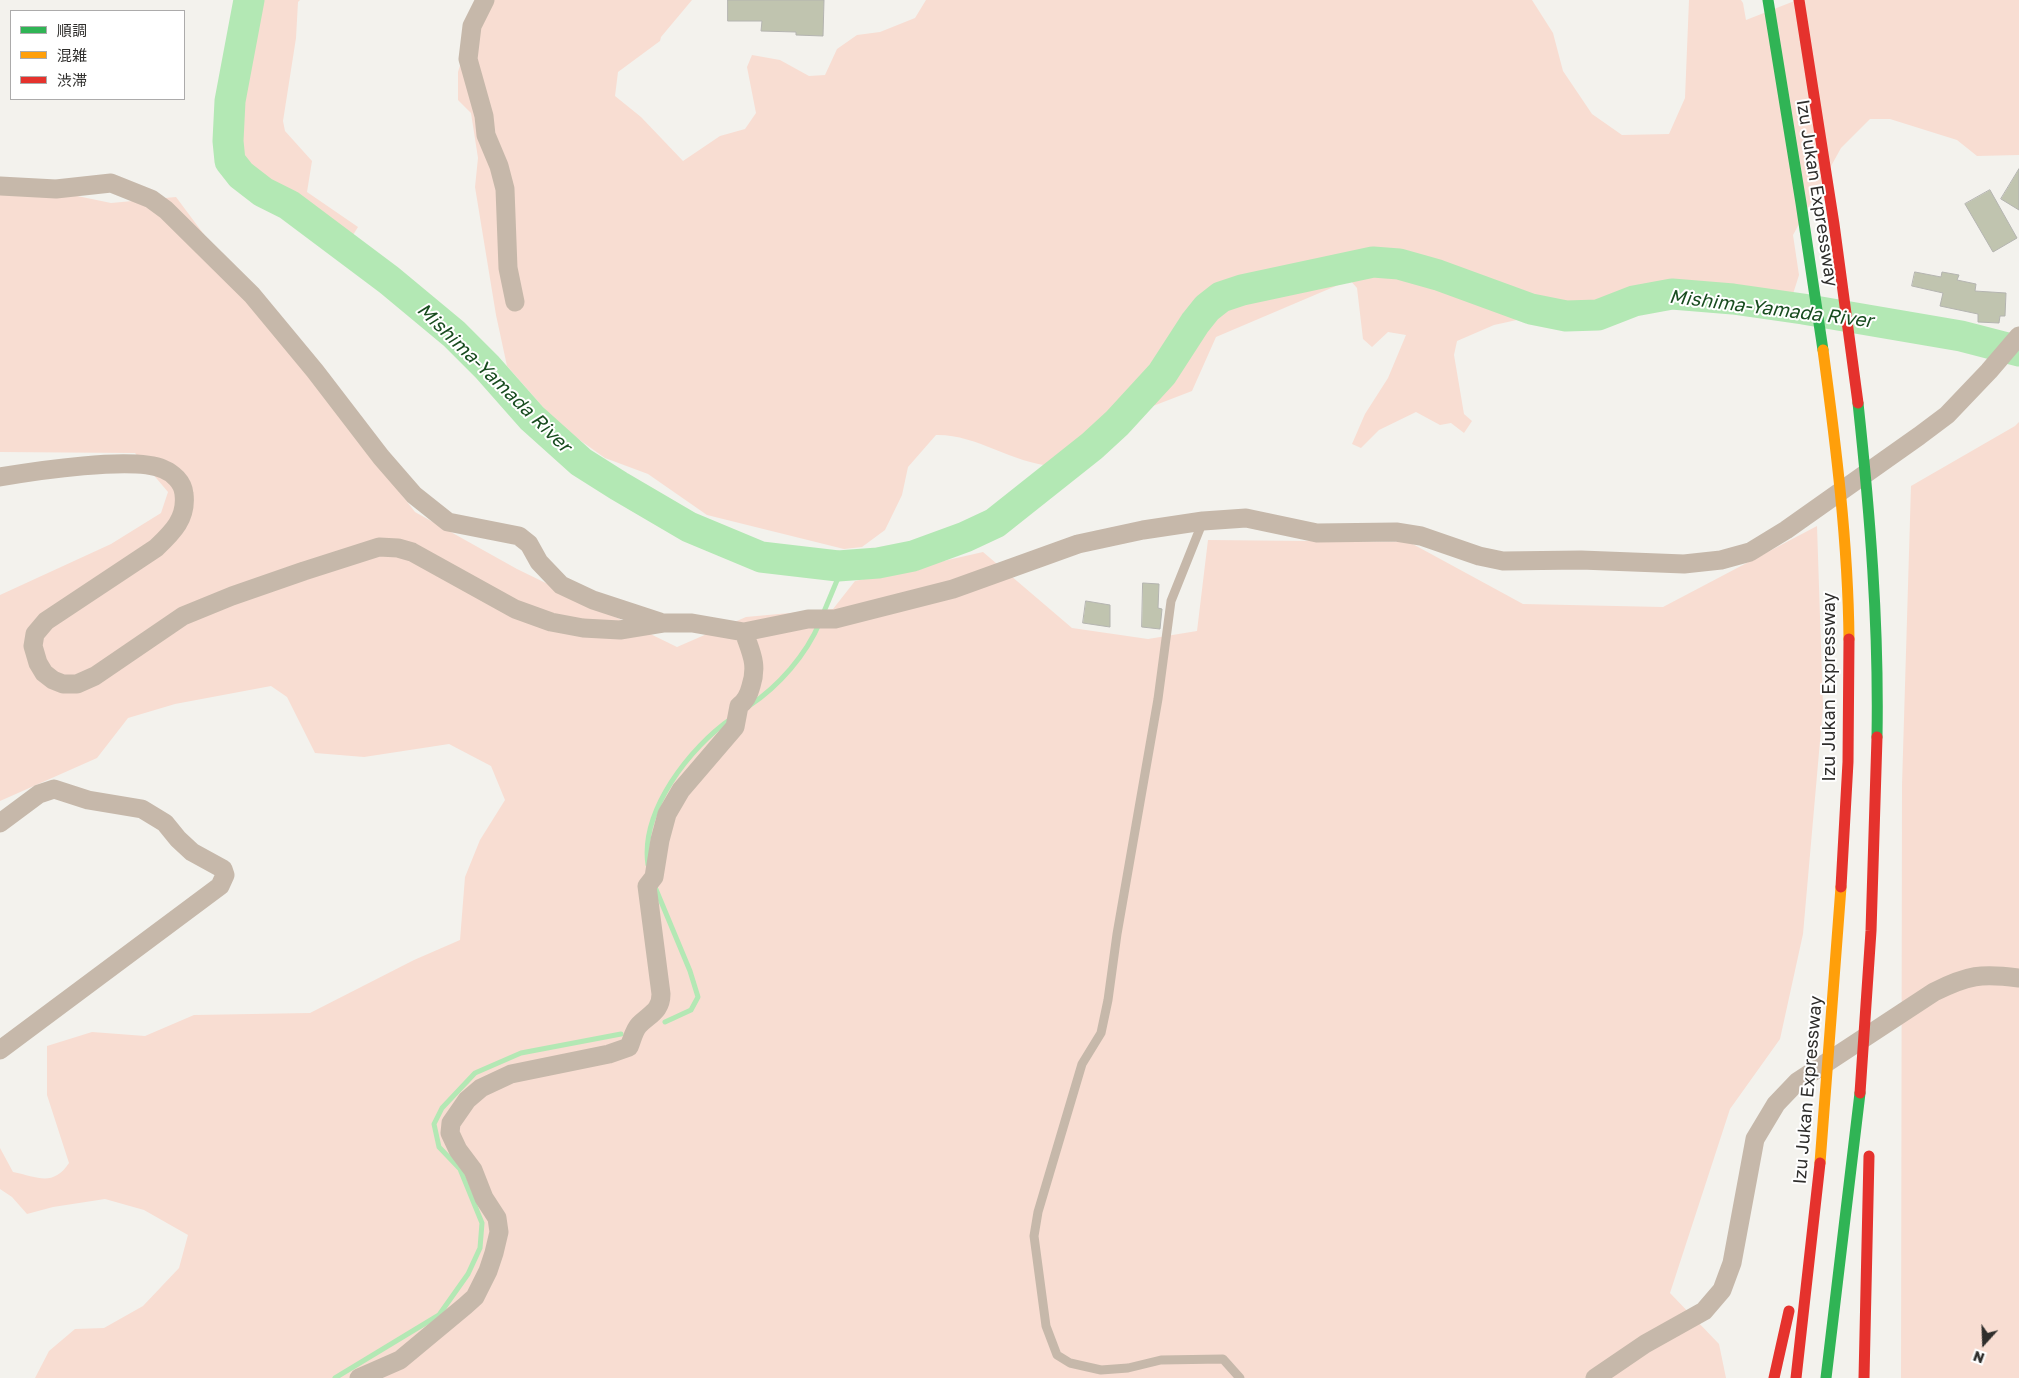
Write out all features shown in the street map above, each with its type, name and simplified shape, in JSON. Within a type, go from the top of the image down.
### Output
[{"type":"highway","name":"Izu Jukan Expressway","points":[[1768,0],[1817,298],[1842,506],[1849,620],[1848,758],[1843,878],[1824,1127],[1796,1378]]},
{"type":"highway","name":"Izu Jukan Expressway","points":[[1799,4],[1845,297],[1867,489],[1875,604],[1876,759],[1873,877],[1863,1060],[1843,1247],[1826,1378]]},
{"type":"highway","points":[[1871,1096],[1873,877]]},
{"type":"highway","points":[[1795,1282],[1824,1127]]},
{"type":"highway","points":[[1864,1378],[1870,1144]]},
{"type":"highway","points":[[1774,1378],[1791,1301]]},
{"type":"street","points":[[485,0],[472,26],[468,59],[484,116],[486,136],[499,166],[505,189],[508,268],[515,302]]},
{"type":"street","points":[[0,186],[56,189],[111,183],[151,199],[166,210],[252,295],[315,371],[380,457],[414,495],[448,522],[519,536],[529,544],[540,562],[562,585],[593,600],[664,623]]},
{"type":"street","points":[[0,477],[93,466],[137,464],[162,468],[176,477],[183,487],[185,504],[182,518],[171,534],[156,548],[46,621],[36,634],[34,646],[38,663],[44,673],[53,680],[63,684],[77,684],[96,676],[183,616],[304,571],[379,547],[398,548],[412,552],[515,609],[551,622],[583,628],[620,630],[664,623],[692,623],[744,632],[808,619],[836,619],[953,588],[1078,544],[1143,530],[1203,521],[1246,518],[1317,533],[1396,532],[1421,536],[1480,556],[1503,561],[1581,560],[1684,564],[1721,560],[1750,552],[1786,530],[1947,415],[1990,371],[2019,336]]},
{"type":"street","points":[[359,1378],[400,1360],[475,1296],[488,1271],[499,1232],[497,1218],[484,1198],[473,1170],[458,1150],[450,1133],[451,1123],[467,1100],[481,1088],[511,1074],[609,1054],[629,1047],[638,1026],[658,1009],[661,1002],[661,994],[650,882],[667,814],[681,790],[735,727],[740,706],[744,703],[750,691],[755,671],[744,632]]},
{"type":"street","points":[[0,823],[39,794],[54,789],[88,800],[142,809],[165,823],[192,852],[223,868],[225,875],[220,886],[0,1050]]},
{"type":"street","points":[[1595,1378],[1645,1344],[1704,1311],[1722,1290],[1732,1263],[1755,1139],[1776,1104],[1797,1082],[1934,992],[1969,976],[1983,975],[2019,978]]},
{"type":"lane","points":[[1203,521],[1171,601],[1158,699],[1101,1033],[1082,1064],[1038,1212],[1034,1236],[1046,1326],[1057,1355],[1070,1363],[1100,1370],[1128,1368],[1161,1360],[1223,1359],[1240,1378]]},
{"type":"shaded area","points":[[257,0],[300,0],[298,2],[296,38],[283,121],[285,131],[312,161],[307,192],[358,227],[348,243],[312,214],[253,178],[232,153]]},
{"type":"shaded area","points":[[481,0],[692,0],[661,37],[660,41],[618,72],[615,96],[641,117],[683,161],[720,136],[745,129],[756,113],[747,67],[752,55],[780,60],[809,76],[825,75],[837,49],[857,35],[880,32],[915,18],[926,0],[1532,0],[1553,33],[1563,71],[1592,114],[1622,135],[1669,134],[1685,98],[1689,0],[1741,0],[1746,20],[1797,0],[2019,0],[2019,155],[1977,156],[1957,140],[1890,119],[1870,119],[1841,148],[1793,235],[1799,275],[1793,294],[1774,293],[1753,287],[1713,295],[1608,300],[1494,325],[1457,341],[1454,355],[1464,414],[1472,421],[1464,433],[1451,423],[1440,425],[1416,412],[1379,430],[1361,448],[1352,444],[1365,414],[1388,378],[1406,335],[1388,332],[1372,347],[1363,339],[1357,288],[1350,280],[1216,337],[1192,391],[1101,426],[1052,466],[1023,460],[965,439],[936,435],[908,467],[902,495],[885,530],[862,547],[844,549],[707,515],[648,474],[605,458],[574,436],[557,423],[507,366],[496,315],[475,187],[478,158],[471,113],[458,100],[458,72]]},
{"type":"shaded area","points":[[0,180],[111,203],[176,197],[415,512],[517,569],[677,647],[746,617],[833,609],[855,581],[983,552],[1072,628],[1148,639],[1197,631],[1208,540],[1409,542],[1523,604],[1663,607],[1817,526],[1823,707],[1803,934],[1780,1039],[1730,1109],[1670,1293],[1719,1344],[1726,1378],[35,1378],[49,1351],[75,1329],[104,1328],[143,1306],[179,1268],[188,1235],[144,1210],[105,1199],[53,1207],[27,1214],[12,1197],[0,1189],[0,1148],[13,1172],[37,1178],[51,1178],[63,1170],[69,1163],[47,1095],[47,1046],[92,1032],[145,1036],[194,1015],[310,1013],[414,960],[460,940],[465,877],[480,840],[505,800],[491,766],[449,744],[364,757],[315,753],[287,697],[271,686],[175,704],[128,718],[97,758],[0,801],[0,595],[111,544],[161,513],[168,492],[135,453],[0,452]]},
{"type":"shaded area","points":[[2019,422],[2019,1378],[1901,1378],[1902,785],[1911,486]]},
{"type":"building","points":[[728,0],[824,0],[823,36],[796,35],[796,32],[761,31],[762,21],[728,21]]},
{"type":"building","points":[[2019,169],[2019,210],[2001,199]]},
{"type":"building","points":[[1990,190],[2017,238],[1993,252],[1965,204]]},
{"type":"building","points":[[1915,272],[1941,277],[1942,272],[1959,275],[1957,280],[1976,284],[1975,291],[2006,293],[2005,316],[2000,316],[1999,323],[1978,322],[1978,314],[1940,306],[1943,293],[1912,286]]},
{"type":"building","points":[[1143,583],[1159,584],[1158,608],[1162,609],[1160,629],[1142,627]]},
{"type":"building","points":[[1086,601],[1110,605],[1110,627],[1083,623]]},
{"type":"waterway","name":"Mishima-Yamada River","points":[[249,0],[230,101],[228,141],[230,161],[241,175],[263,192],[289,205],[389,280],[454,334],[487,367],[532,418],[581,462],[689,527],[761,557],[838,566],[878,563],[913,556],[965,537],[995,523],[1092,446],[1117,423],[1162,374],[1207,308],[1221,297],[1242,290],[1373,262],[1399,264],[1438,275],[1531,309],[1566,316],[1598,315],[1634,301],[1672,294],[1733,299],[1803,309],[1961,336],[2019,351]]},
{"type":"waterway","points":[[823,614],[843,566]]},
{"type":"waterway","points":[[749,706],[771,689],[790,669],[807,646],[820,622]]},
{"type":"waterway","points":[[648,865],[648,844],[652,823],[660,802],[671,782],[700,746],[716,730],[732,718]]},
{"type":"waterway","points":[[655,887],[690,971],[698,997],[691,1010],[665,1022]]},
{"type":"waterway","points":[[335,1378],[439,1315],[468,1274],[480,1248],[482,1223],[460,1169],[439,1147],[434,1124],[442,1108],[475,1073],[521,1053],[621,1034]]},
{"type":"traffic: fast","points":[[1768,0],[1823,350]]},
{"type":"traffic: fast","points":[[1858,403],[1873,570],[1877,653],[1877,737]]},
{"type":"traffic: fast","points":[[1826,1378],[1860,1093]]},
{"type":"traffic: slow","points":[[1823,350],[1844,530],[1849,639]]},
{"type":"traffic: slow","points":[[1820,1163],[1841,887]]},
{"type":"traffic: jam","points":[[1799,0],[1834,224],[1858,403]]},
{"type":"traffic: jam","points":[[1841,887],[1848,762],[1849,639]]},
{"type":"traffic: jam","points":[[1860,1093],[1871,931],[1877,737]]},
{"type":"traffic: jam","points":[[1864,1378],[1869,1156]]},
{"type":"traffic: jam","points":[[1796,1378],[1820,1163]]},
{"type":"traffic: jam","points":[[1774,1378],[1789,1311]]}]
